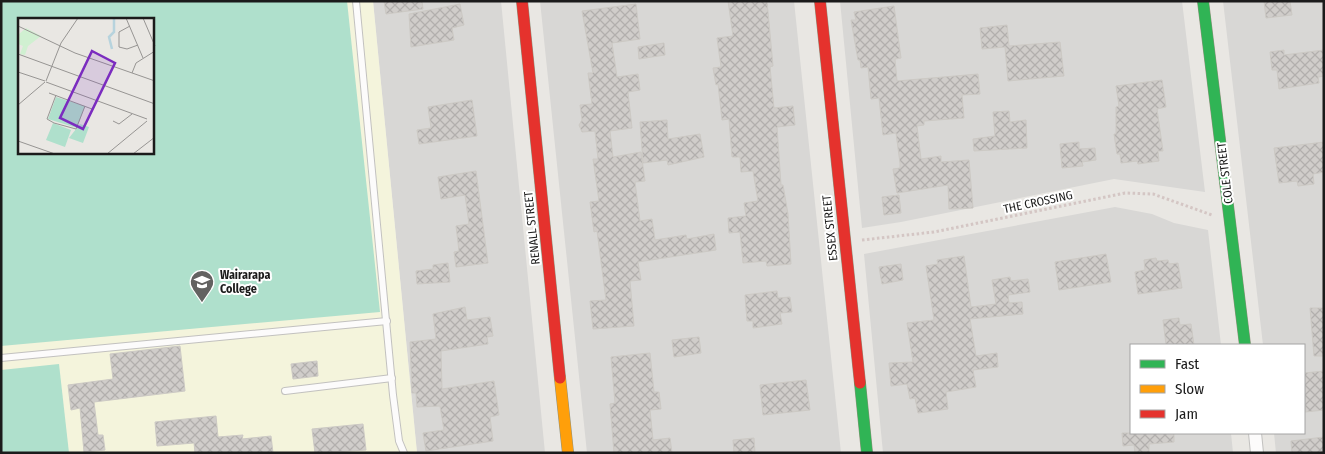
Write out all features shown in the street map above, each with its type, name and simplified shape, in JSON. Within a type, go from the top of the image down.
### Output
[{"type":"street","name":"RENALL STREET","points":[[522,1],[568,453]]},
{"type":"street","name":"ESSEX STREET","points":[[820,1],[867,453]]},
{"type":"street","name":"COLE STREET","points":[[1204,1],[1244,344]]},
{"type":"street","points":[[1254,434],[1257,453]]},
{"type":"lane","points":[[356,1],[392,378],[398,434],[404,453]]},
{"type":"lane","points":[[1,358],[387,321]]},
{"type":"lane","points":[[285,391],[392,378]]},
{"type":"path","name":"THE CROSSING","points":[[845,242],[934,232],[1125,193],[1153,194],[1206,215],[1230,218]]},
{"type":"shaded area","name":"Wairarapa College","points":[[1,1],[373,1],[417,453],[1,453]]},
{"type":"shaded area","name":"Wairarapa College","points":[[1,1],[347,1],[380,312],[1,346]]},
{"type":"shaded area","points":[[373,1],[501,1],[545,453],[417,453]]},
{"type":"shaded area","points":[[540,1],[794,1],[841,453],[587,453]]},
{"type":"shaded area","points":[[840,1],[1182,1],[1205,192],[1114,179],[901,222],[862,228]]},
{"type":"shaded area","points":[[1223,1],[1324,1],[1324,453],[1276,453],[1274,434],[1305,434],[1305,344],[1263,344]]},
{"type":"shaded area","points":[[1115,207],[1152,214],[1174,223],[1208,230],[1221,344],[1130,344],[1130,434],[1231,434],[1233,453],[883,453],[864,254]]},
{"type":"shaded area","points":[[59,364],[69,453],[1,453],[1,370]]},
{"type":"building","points":[[384,1],[422,1],[423,9],[386,14]]},
{"type":"building","points":[[728,1],[767,1],[773,66],[770,67],[774,108],[793,106],[795,125],[777,127],[781,185],[783,185],[788,214],[791,264],[767,266],[766,261],[743,263],[740,232],[729,233],[728,218],[746,216],[744,203],[758,201],[753,171],[741,172],[740,157],[732,157],[729,119],[722,120],[718,84],[716,85],[713,68],[721,67],[717,38],[733,36]]},
{"type":"building","points":[[1264,1],[1290,1],[1292,15],[1266,18]]},
{"type":"building","points":[[460,4],[464,25],[452,28],[454,40],[411,47],[409,14]]},
{"type":"building","points":[[636,4],[640,39],[612,43],[617,77],[638,74],[640,90],[628,92],[632,128],[610,131],[613,157],[641,152],[645,181],[635,182],[640,221],[652,219],[655,240],[686,235],[687,239],[714,234],[716,250],[638,262],[641,280],[630,281],[634,326],[593,329],[590,301],[606,300],[597,231],[594,232],[590,202],[599,201],[593,159],[598,159],[595,131],[582,132],[579,125],[582,120],[580,105],[592,104],[588,73],[593,73],[582,11]]},
{"type":"building","points":[[894,6],[901,58],[895,59],[897,81],[978,74],[980,94],[962,95],[964,118],[924,121],[924,125],[917,126],[921,159],[941,156],[941,162],[969,160],[973,208],[949,209],[948,185],[897,193],[893,169],[900,168],[896,133],[883,135],[879,98],[871,99],[868,67],[861,68],[860,60],[858,60],[851,20],[856,20],[854,12]]},
{"type":"building","points":[[1007,25],[1009,46],[1060,42],[1064,76],[1008,81],[1005,47],[982,49],[980,28]]},
{"type":"building","points":[[664,43],[665,55],[639,59],[638,47]]},
{"type":"building","points":[[1284,50],[1284,55],[1324,50],[1324,76],[1318,77],[1319,83],[1279,89],[1277,70],[1272,70],[1270,52]]},
{"type":"building","points":[[1162,80],[1166,107],[1157,109],[1163,151],[1158,151],[1159,161],[1138,164],[1137,161],[1121,163],[1120,154],[1117,154],[1114,134],[1116,134],[1116,107],[1119,106],[1116,86]]},
{"type":"building","points":[[472,100],[477,136],[419,144],[417,130],[431,128],[428,107]]},
{"type":"building","points":[[1009,111],[1010,122],[1026,120],[1027,148],[974,151],[973,139],[995,136],[993,112]]},
{"type":"building","points":[[667,120],[668,139],[700,134],[704,157],[668,165],[667,160],[643,163],[640,122]]},
{"type":"building","points":[[1079,142],[1079,149],[1095,148],[1096,160],[1082,162],[1083,166],[1062,168],[1060,144]]},
{"type":"building","points":[[1324,142],[1324,172],[1313,174],[1314,184],[1298,186],[1297,181],[1279,183],[1274,148]]},
{"type":"building","points":[[476,171],[488,263],[456,267],[454,252],[459,251],[456,226],[469,224],[465,195],[441,199],[438,177]]},
{"type":"building","points":[[899,195],[901,213],[884,215],[882,197]]},
{"type":"building","points":[[1106,254],[1111,282],[1059,290],[1055,262]]},
{"type":"building","points":[[964,256],[971,307],[996,304],[992,280],[1010,277],[1011,281],[1028,279],[1030,292],[1008,295],[1009,303],[1022,302],[1023,314],[970,319],[976,356],[997,353],[998,367],[973,370],[976,387],[946,392],[948,409],[918,413],[915,398],[910,399],[907,384],[891,386],[889,363],[913,362],[907,323],[934,320],[926,266],[938,264],[937,260]]},
{"type":"building","points":[[1156,258],[1157,261],[1168,260],[1169,264],[1178,263],[1182,288],[1138,294],[1135,272],[1145,270],[1144,260]]},
{"type":"building","points":[[448,263],[450,282],[417,284],[416,271],[433,269],[433,265]]},
{"type":"building","points":[[901,264],[903,280],[882,284],[879,267]]},
{"type":"building","points":[[777,291],[778,298],[790,297],[792,312],[780,313],[782,324],[753,328],[753,321],[747,321],[745,295]]},
{"type":"building","points":[[465,307],[467,320],[490,317],[493,336],[487,337],[488,344],[441,351],[442,389],[494,381],[499,415],[490,417],[493,441],[426,451],[423,433],[444,430],[440,406],[417,407],[416,393],[412,393],[410,342],[436,339],[433,314]]},
{"type":"building","points":[[1310,308],[1324,308],[1324,356],[1314,356]]},
{"type":"building","points":[[1179,318],[1180,325],[1191,324],[1194,344],[1166,344],[1163,320]]},
{"type":"building","points":[[699,337],[701,353],[674,357],[672,340]]},
{"type":"building","points":[[180,346],[185,391],[94,402],[98,435],[103,435],[105,450],[84,452],[80,408],[71,410],[68,385],[113,379],[110,354]]},
{"type":"building","points":[[650,353],[654,392],[659,392],[661,409],[650,410],[653,440],[670,438],[672,453],[614,453],[610,404],[615,403],[611,357]]},
{"type":"building","points":[[317,361],[318,376],[293,379],[291,364]]},
{"type":"building","points":[[1324,371],[1324,410],[1305,412],[1305,373]]},
{"type":"building","points":[[806,380],[810,410],[763,415],[760,385]]},
{"type":"building","points":[[216,416],[218,437],[243,435],[242,439],[271,436],[273,453],[195,453],[194,443],[157,446],[155,422]]},
{"type":"building","points":[[363,424],[366,450],[315,453],[312,429]]},
{"type":"building","points":[[1122,433],[1174,434],[1174,442],[1149,444],[1149,453],[1135,453],[1134,445],[1123,446]]},
{"type":"building","points":[[1324,437],[1324,453],[1292,453],[1291,441]]},
{"type":"building","points":[[754,438],[755,453],[734,453],[733,440]]},
{"type":"traffic: fast","points":[[1203,1],[1245,344]]},
{"type":"traffic: fast","points":[[860,383],[867,453]]},
{"type":"traffic: slow","points":[[560,378],[568,453]]},
{"type":"traffic: jam","points":[[522,1],[560,378]]},
{"type":"traffic: jam","points":[[820,1],[860,383]]},
{"type":"place","name":"Wairarapa College","points":[[202,303]]}]
